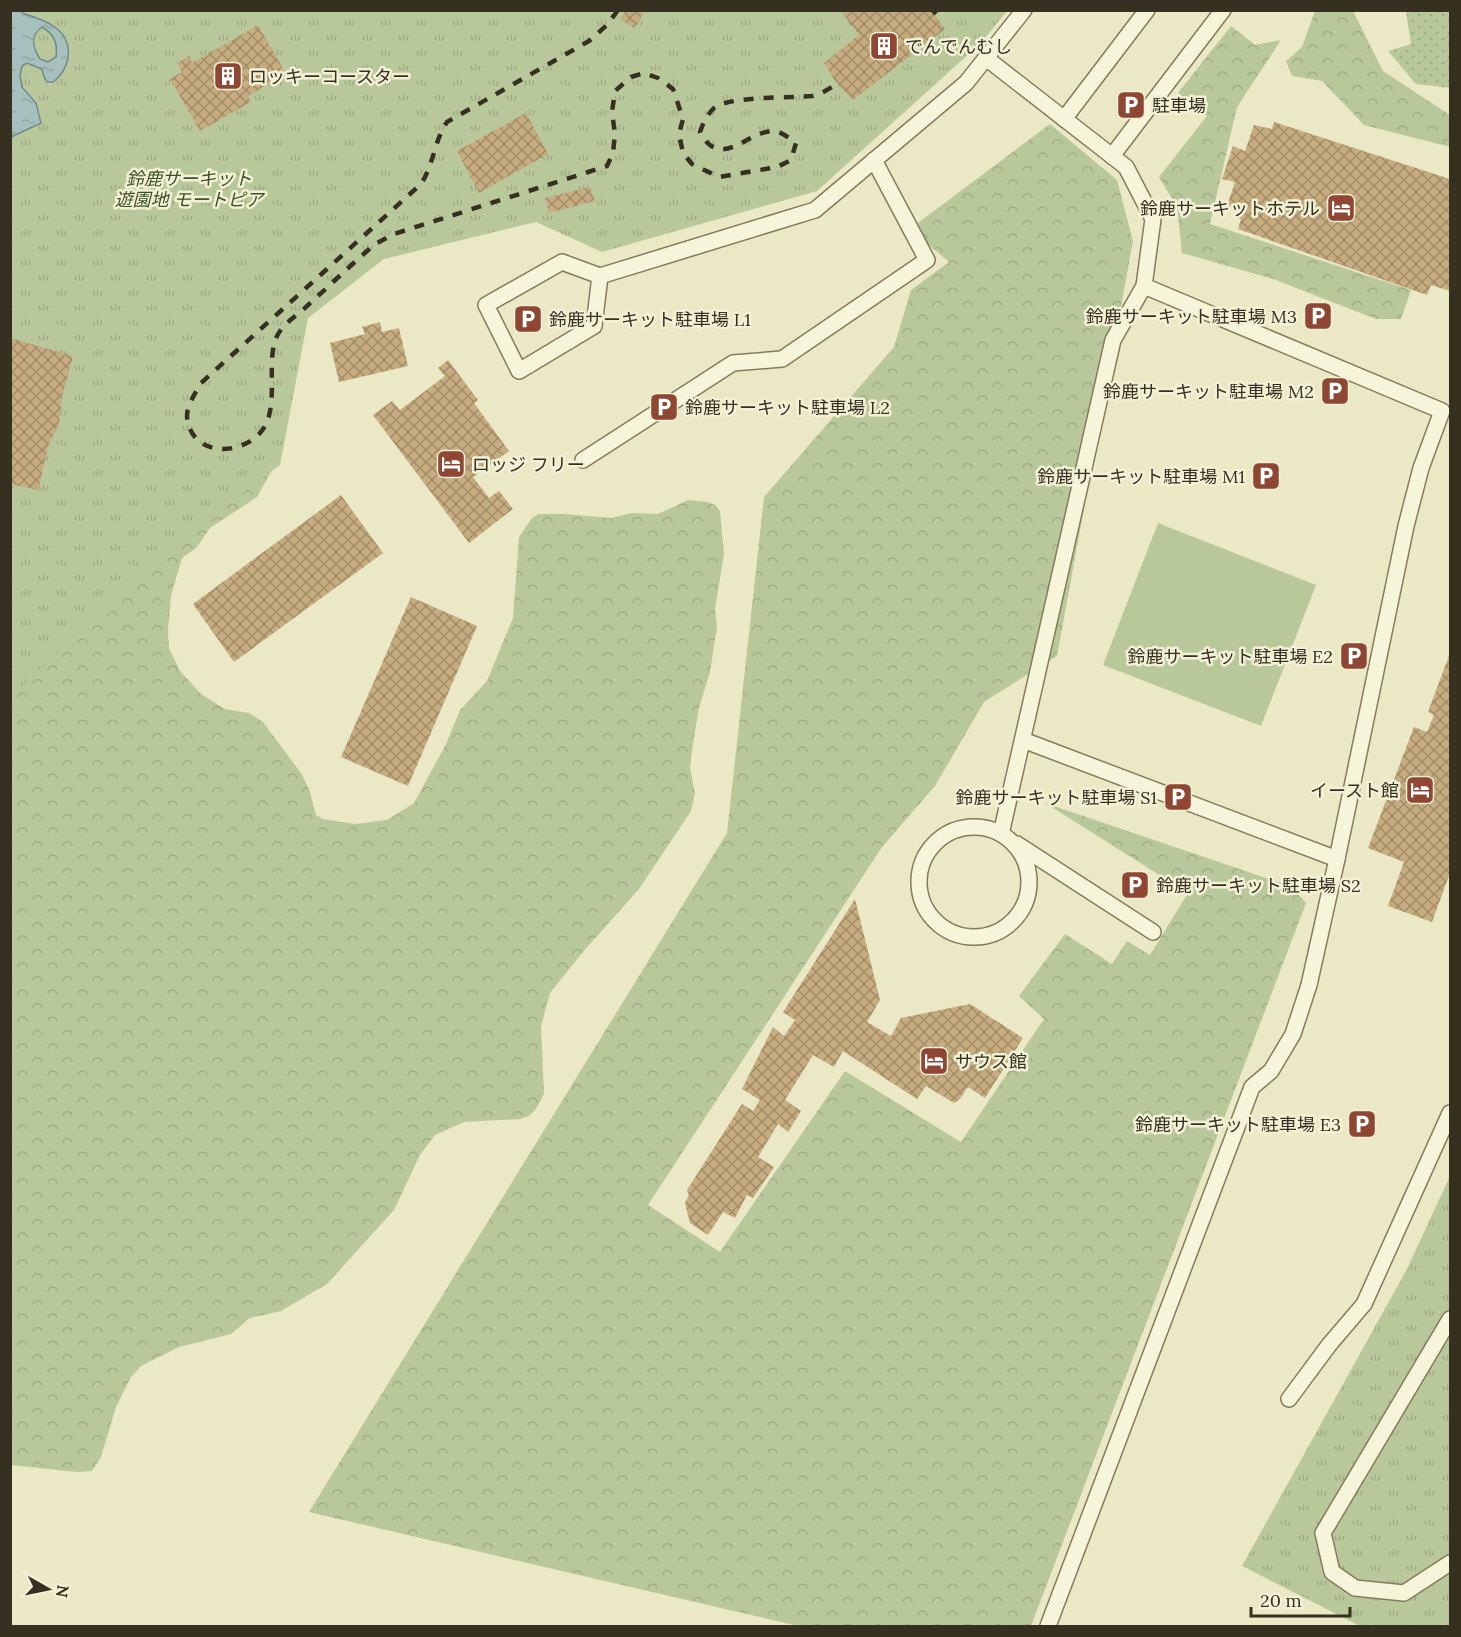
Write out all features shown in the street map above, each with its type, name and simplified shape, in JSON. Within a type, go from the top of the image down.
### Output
[{"type":"lane","points":[[600,276],[594,326],[519,371],[486,305],[562,262],[600,276],[815,210],[966,84],[1024,10]]},
{"type":"lane","points":[[1064,119],[1147,10]]},
{"type":"lane","points":[[1112,156],[1223,10]]},
{"type":"lane","points":[[986,58],[1126,167],[1153,219],[1144,286],[1113,340],[1023,740],[1005,837]]},
{"type":"lane","points":[[583,460],[733,363],[782,358],[927,260],[874,160]]},
{"type":"lane","points":[[1048,1626],[1252,1087],[1271,1071],[1293,1034],[1309,985],[1406,526],[1421,468],[1446,416],[1144,286]]},
{"type":"lane","points":[[1023,740],[1337,859]]},
{"type":"lane","points":[[1005,837],[1020,852],[1028,869],[1030,888],[1024,906],[1013,922],[998,933],[979,938],[960,936],[943,928],[929,915],[921,899],[919,882],[922,864],[930,849],[943,837],[958,829],[976,827],[993,830],[1005,837],[1153,932]]},
{"type":"lane","points":[[1289,1399],[1329,1345],[1364,1304],[1450,1113]]},
{"type":"lane","points":[[1450,1319],[1323,1533],[1332,1572],[1355,1588],[1404,1593],[1450,1563]]},
{"type":"green space","name":"鈴鹿サーキット 遊園地 モートピア","points":[[11,11],[1007,11],[980,44],[817,191],[602,252],[536,222],[384,259],[308,318],[280,465],[136,574],[11,698]]},
{"type":"green space","points":[[1315,11],[1353,11],[1383,71],[1450,115],[1450,147],[1364,125],[1322,81],[1292,76],[1286,61],[1302,47]]},
{"type":"green space","points":[[1406,11],[1450,11],[1450,88],[1416,84],[1388,51],[1411,44]]},
{"type":"green space","points":[[1231,26],[1255,45],[1281,40],[1237,107],[1210,224],[1411,290],[1401,319],[1376,319],[1273,279],[1182,253],[1177,207],[1159,177],[1207,116],[1178,93]]},
{"type":"green space","points":[[1050,124],[1117,180],[1133,241],[1057,656],[984,702],[935,786],[882,847],[648,1205],[720,1252],[845,1071],[961,1142],[1044,1019],[1019,996],[1065,934],[1112,964],[1127,941],[1150,955],[1188,893],[1045,803],[1290,886],[1306,903],[1031,1626],[798,1626],[309,1512],[727,833],[764,497],[894,347],[911,290],[949,262],[910,229]]},
{"type":"green space","points":[[273,468],[257,497],[210,528],[196,548],[182,558],[171,596],[169,648],[180,671],[201,694],[225,709],[249,713],[263,722],[301,773],[309,789],[316,815],[323,819],[355,824],[387,820],[414,803],[446,744],[460,710],[487,681],[513,618],[519,537],[532,518],[539,514],[611,518],[632,513],[658,514],[688,500],[715,505],[720,511],[724,554],[715,609],[717,627],[710,672],[699,708],[693,743],[690,768],[695,793],[691,811],[639,889],[550,993],[541,1026],[544,1094],[536,1109],[529,1116],[521,1119],[464,1122],[435,1135],[420,1155],[394,1210],[327,1284],[281,1311],[250,1318],[231,1334],[179,1347],[141,1366],[131,1377],[116,1407],[101,1457],[92,1471],[77,1472],[11,1465],[11,544]]},
{"type":"green space","points":[[1158,523],[1316,585],[1261,726],[1103,665]]},
{"type":"green space","points":[[1450,1176],[1450,1624],[1446,1626],[1360,1626],[1242,1566],[1407,1269]]},
{"type":"water","points":[[11,10],[22,11],[55,27],[66,40],[68,58],[64,68],[53,82],[47,82],[42,69],[27,63],[22,66],[20,75],[22,87],[36,103],[41,123],[11,137]],"holes":[[[42,27],[54,39],[56,47],[56,57],[48,62],[40,59],[34,42],[35,34]]]},
{"type":"building","points":[[626,10],[646,10],[634,28],[620,19]]},
{"type":"building","name":"でんでんむし","points":[[840,10],[931,10],[945,29],[853,100],[837,84],[824,63],[859,35]]},
{"type":"building","name":"ロッキーコースター","points":[[258,25],[286,74],[248,96],[251,102],[200,131],[170,79],[182,72],[177,63],[189,56],[192,63]]},
{"type":"building","points":[[526,113],[548,154],[479,193],[457,151]]},
{"type":"building","name":"鈴鹿サーキットホテル","points":[[1274,122],[1450,179],[1450,291],[1431,285],[1427,295],[1238,229],[1241,219],[1233,216],[1235,209],[1227,206],[1235,182],[1222,179],[1233,146],[1245,151],[1254,125],[1272,129]]},
{"type":"building","points":[[590,187],[595,201],[549,213],[545,198]]},
{"type":"building","points":[[380,322],[382,332],[399,328],[408,366],[339,382],[330,343],[365,334],[362,327]]},
{"type":"building","points":[[10,338],[73,356],[62,397],[59,425],[49,443],[38,490],[10,484]]},
{"type":"building","name":"ロッジ フリー","points":[[448,360],[478,400],[474,403],[509,451],[473,477],[489,498],[499,491],[513,509],[469,543],[373,415],[392,401],[400,410],[445,376],[438,368]]},
{"type":"building","points":[[341,495],[383,553],[234,662],[193,604]]},
{"type":"building","points":[[411,597],[477,626],[408,786],[341,757]]},
{"type":"building","name":"イースト館","points":[[1450,653],[1450,873],[1432,922],[1388,906],[1404,862],[1368,848],[1414,727],[1427,732],[1434,715],[1428,712]]},
{"type":"building","name":"サウス館","points":[[855,899],[880,1000],[867,1022],[891,1036],[901,1018],[970,1004],[1023,1038],[985,1098],[968,1087],[954,1103],[926,1086],[917,1099],[843,1051],[834,1067],[813,1055],[785,1100],[801,1111],[788,1132],[778,1124],[758,1157],[774,1167],[753,1198],[747,1195],[735,1218],[723,1212],[708,1235],[690,1223],[685,1203],[689,1195],[687,1190],[742,1104],[753,1111],[760,1100],[742,1089],[773,1027],[784,1036],[795,1020],[783,1012]]},
{"type":"railway","points":[[618,10],[607,25],[589,41],[447,122],[421,184],[201,383],[187,412],[190,429],[197,439],[206,445],[228,449],[251,441],[260,433],[267,422],[270,410],[273,354],[275,341],[280,331],[375,244],[394,234],[607,166],[613,153],[615,134],[612,112],[615,91],[631,77],[644,73],[658,78],[673,89],[683,119],[679,134],[683,153],[692,164],[719,177],[777,167],[791,160],[796,143],[781,133],[771,131],[761,133],[733,147],[716,148],[708,143],[700,132],[714,108],[721,104],[746,99],[812,96],[837,84]]},
{"type":"railway","points":[[933,14],[937,10]]},
{"type":"place","name":"でんでんむし","points":[[884,46]]},
{"type":"place","name":"ロッキーコースター","points":[[228,76]]},
{"type":"place","name":"駐車場","points":[[1131,105]]},
{"type":"place","name":"鈴鹿サーキットホテル","points":[[1341,208]]},
{"type":"place","name":"鈴鹿サーキット駐車場 M3","points":[[1318,316]]},
{"type":"place","name":"鈴鹿サーキット駐車場 L1","points":[[528,319]]},
{"type":"place","name":"鈴鹿サーキット駐車場 M2","points":[[1335,391]]},
{"type":"place","name":"鈴鹿サーキット駐車場 L2","points":[[664,407]]},
{"type":"place","name":"ロッジ フリー","points":[[451,464]]},
{"type":"place","name":"鈴鹿サーキット駐車場 M1","points":[[1266,476]]},
{"type":"place","name":"鈴鹿サーキット駐車場 E2","points":[[1354,656]]},
{"type":"place","name":"イースト館","points":[[1420,790]]},
{"type":"place","name":"鈴鹿サーキット駐車場 S1","points":[[1178,797]]},
{"type":"place","name":"鈴鹿サーキット駐車場 S2","points":[[1135,885]]},
{"type":"place","name":"サウス館","points":[[934,1061]]},
{"type":"place","name":"鈴鹿サーキット駐車場 E3","points":[[1362,1124]]}]
